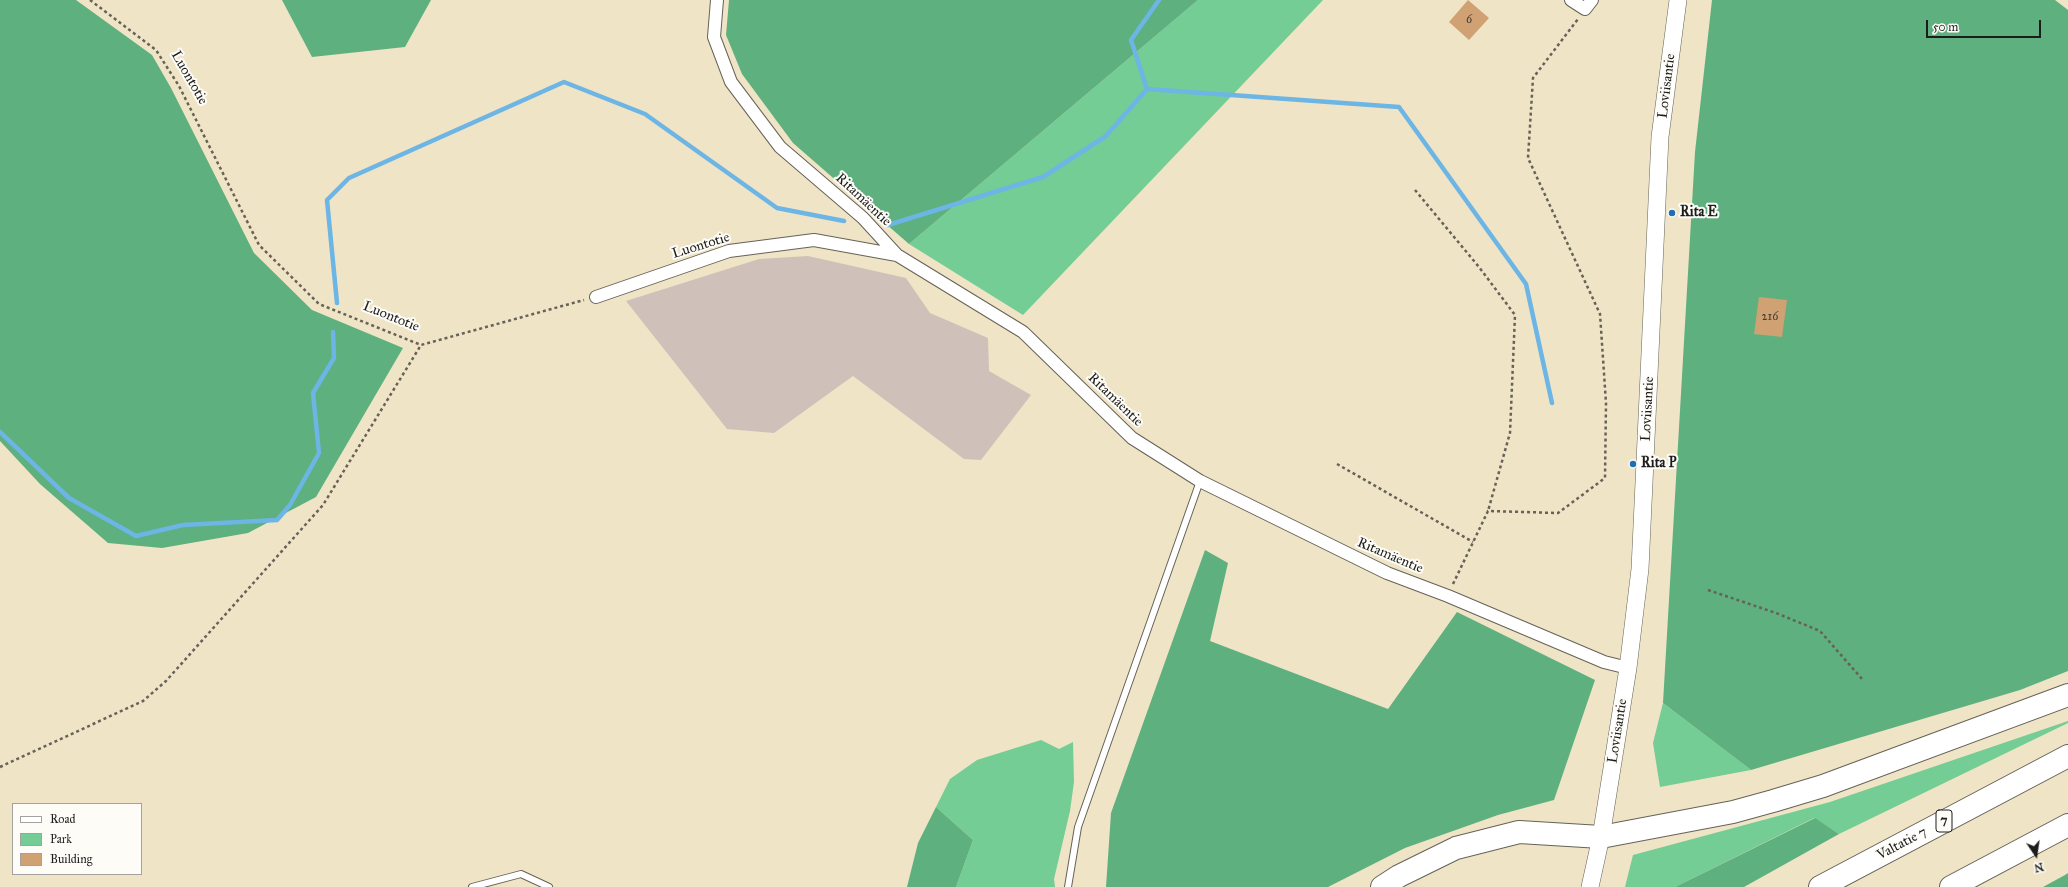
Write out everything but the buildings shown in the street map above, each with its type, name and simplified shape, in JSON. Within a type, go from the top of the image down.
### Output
[{"type":"highway","points":[[1382,887],[1399,876],[1456,848],[1518,832],[1601,837],[1733,812],[1816,788],[2068,695]]},
{"type":"highway","name":"Valtatie 7","points":[[1820,887],[2068,756]]},
{"type":"highway","points":[[1951,887],[2068,825]]},
{"type":"main road","name":"Loviisantie","points":[[1590,887],[1601,837],[1628,668],[1640,570],[1660,137],[1678,0]]},
{"type":"street","name":"Ritamäentie","points":[[717,0],[714,37],[731,82],[780,146],[863,218],[897,255],[1023,332],[1132,438],[1200,481],[1387,573],[1448,596],[1604,662],[1628,668]]},
{"type":"street","points":[[1571,0],[1589,4]]},
{"type":"street","name":"Luontotie","points":[[596,297],[729,251],[814,240],[897,255]]},
{"type":"lane","points":[[1068,887],[1078,827],[1200,481]]},
{"type":"lane","points":[[472,887],[521,874],[549,887]]},
{"type":"path","name":"Luontotie","points":[[90,0],[156,50],[180,86],[258,245],[319,304],[421,345],[596,297]]},
{"type":"path","points":[[1488,511],[1558,513],[1605,478],[1606,403],[1600,314],[1528,158],[1533,78],[1589,4]]},
{"type":"path","points":[[1415,190],[1516,315],[1510,433],[1488,511],[1448,596]]},
{"type":"path","points":[[0,767],[143,701],[166,681],[323,505],[421,345]]},
{"type":"path","points":[[1337,464],[1473,542]]},
{"type":"path","points":[[1708,590],[1776,613],[1820,631],[1862,679]]},
{"type":"shaded area","points":[[808,256],[906,278],[930,313],[988,338],[989,371],[1031,395],[981,460],[964,459],[853,376],[774,433],[727,429],[626,301],[759,259]]},
{"type":"green space","points":[[0,0],[76,0],[152,55],[171,88],[254,253],[312,310],[403,348],[316,497],[248,533],[162,548],[108,543],[40,484],[0,441]]},
{"type":"green space","points":[[282,0],[431,0],[405,47],[312,57]]},
{"type":"green space","points":[[729,0],[1198,0],[909,244],[793,143],[742,74],[726,35]]},
{"type":"green space","points":[[1198,0],[1323,0],[1023,315],[909,244]]},
{"type":"green space","points":[[1712,0],[2055,0],[2068,10],[2068,671],[2020,690],[1751,770],[1663,703],[1695,152]]},
{"type":"green space","points":[[1205,550],[1228,563],[1210,641],[1388,709],[1457,612],[1595,680],[1554,800],[1498,815],[1405,848],[1328,887],[1106,887],[1111,813]]},
{"type":"green space","points":[[1663,703],[1751,770],[1660,787],[1653,743]]},
{"type":"green space","points":[[2068,721],[2068,723],[1839,834],[1814,818],[1675,887],[1625,887],[1633,855],[1830,802]]},
{"type":"green space","points":[[1041,740],[1059,749],[1073,742],[1074,782],[1070,811],[1054,879],[1055,887],[956,887],[973,840],[936,807],[950,779],[977,760]]},
{"type":"green space","points":[[936,807],[973,840],[956,887],[907,887],[918,843]]},
{"type":"green space","points":[[1815,818],[1839,834],[1744,887],[1675,887]]},
{"type":"green space","points":[[2068,873],[2068,887],[2043,887],[2065,875]]},
{"type":"waterway","points":[[888,225],[1043,177],[1106,136],[1147,89],[1131,40],[1159,0]]},
{"type":"waterway","points":[[337,303],[327,200],[349,178],[564,82],[645,114],[777,208],[844,221]]},
{"type":"waterway","points":[[1147,89],[1399,107],[1526,284],[1552,403]]},
{"type":"waterway","points":[[0,432],[69,498],[136,536],[183,525],[277,520],[290,505],[319,453],[313,393],[334,358],[333,332]]},
{"type":"place","name":"Rita E","points":[[1672,213]]},
{"type":"place","name":"Rita P","points":[[1633,464]]}]
